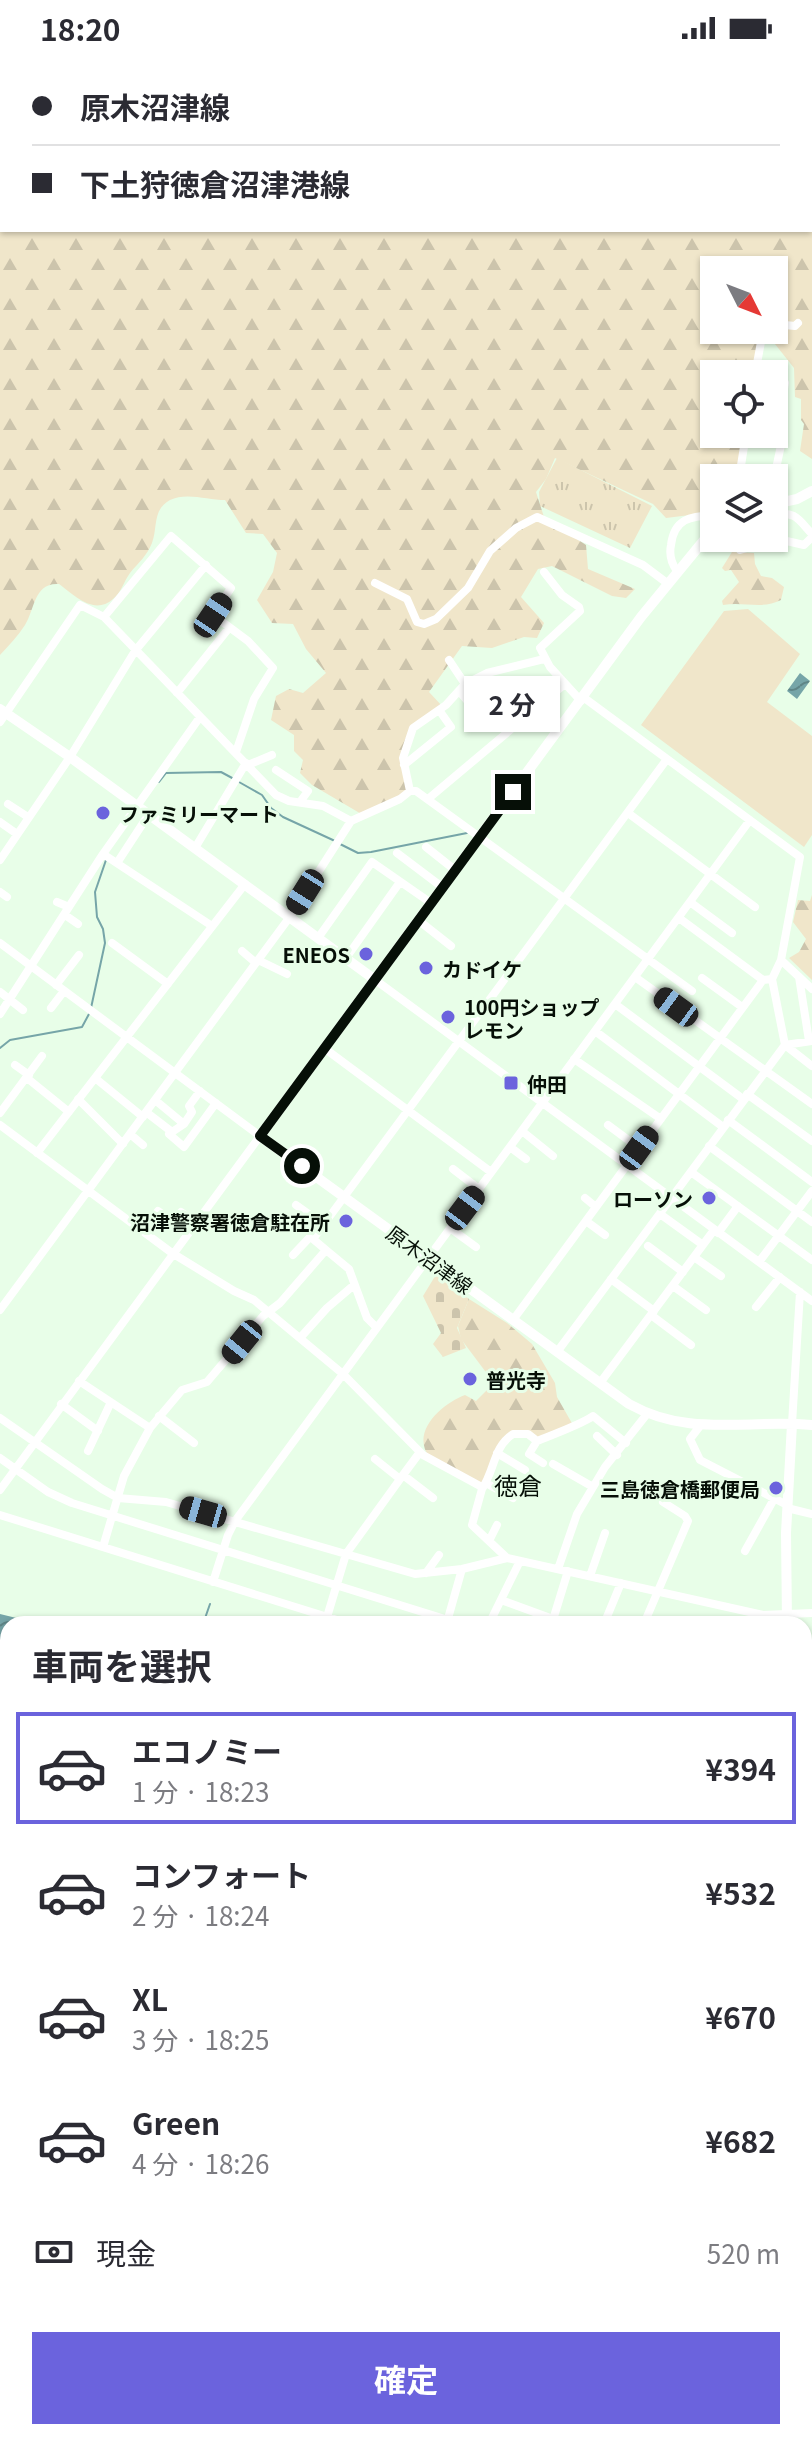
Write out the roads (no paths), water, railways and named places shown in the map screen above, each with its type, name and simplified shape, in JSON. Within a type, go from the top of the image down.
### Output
[{"type":"main road","points":[[788,501],[812,491]]},
{"type":"main road","points":[[260,1136],[667,583],[700,544]]},
{"type":"main road","points":[[2,714],[142,808],[374,979]]},
{"type":"main road","name":"原木沼津線","points":[[260,1136],[647,1414],[670,1422],[700,1426],[812,1425]]},
{"type":"main road","points":[[787,1616],[787,1506],[792,1424]]},
{"type":"street","points":[[788,325],[798,323]]},
{"type":"street","points":[[788,512],[795,515],[812,536],[804,545],[788,541]]},
{"type":"street","points":[[677,571],[670,552],[673,533],[678,525],[700,516]]},
{"type":"street","points":[[375,583],[407,599],[417,622],[424,624],[436,619],[468,588],[490,551],[516,528],[537,517],[643,565],[667,583]]},
{"type":"street","points":[[104,617],[171,536],[231,588],[213,615],[248,641],[273,668],[254,699],[236,752]]},
{"type":"street","points":[[0,860],[70,757],[135,651],[206,565]]},
{"type":"street","points":[[513,1320],[742,1007],[781,960],[800,857],[565,684],[544,659],[540,648],[580,611],[544,572]]},
{"type":"street","points":[[2,714],[80,605],[104,617],[276,795],[289,801],[323,806],[351,821]]},
{"type":"street","points":[[177,693],[229,628]]},
{"type":"street","points":[[410,791],[403,758],[413,728],[439,710],[462,688],[487,673],[544,659]]},
{"type":"street","points":[[449,660],[475,710]]},
{"type":"street","points":[[428,799],[460,766],[485,751],[565,684]]},
{"type":"street","points":[[519,706],[528,715]]},
{"type":"street","points":[[404,765],[451,727],[439,710]]},
{"type":"street","points":[[0,1014],[67,911],[110,858],[200,717]]},
{"type":"street","points":[[499,724],[506,733]]},
{"type":"street","points":[[477,742],[485,751]]},
{"type":"street","points":[[195,848],[247,764],[272,755]]},
{"type":"street","points":[[314,1240],[667,759]]},
{"type":"street","points":[[276,770],[308,791],[300,802]]},
{"type":"street","points":[[0,1310],[289,918],[351,821],[400,799],[410,791],[416,791],[428,799],[692,991]]},
{"type":"street","points":[[8,804],[28,817]]},
{"type":"street","points":[[110,858],[142,808]]},
{"type":"street","points":[[628,813],[755,907]]},
{"type":"street","points":[[213,1582],[235,1521],[750,820]]},
{"type":"street","points":[[0,822],[17,834]]},
{"type":"street","points":[[426,847],[455,870]]},
{"type":"street","points":[[397,853],[442,887]]},
{"type":"street","points":[[110,858],[212,926]]},
{"type":"street","points":[[318,938],[372,862],[431,903]]},
{"type":"street","points":[[346,958],[400,882]]},
{"type":"street","points":[[37,1153],[245,884]]},
{"type":"street","points":[[57,902],[78,924]]},
{"type":"street","points":[[690,902],[732,933]]},
{"type":"street","points":[[679,918],[767,979],[785,1045],[812,1066]]},
{"type":"street","points":[[418,920],[451,946]]},
{"type":"street","points":[[0,943],[260,1136],[0,1490]]},
{"type":"street","points":[[112,943],[168,984]]},
{"type":"street","points":[[242,951],[287,974]]},
{"type":"street","points":[[56,985],[79,955]]},
{"type":"street","points":[[781,960],[812,989]]},
{"type":"street","points":[[635,977],[812,1104]]},
{"type":"street","points":[[557,1352],[785,1045],[811,1041],[799,977]]},
{"type":"street","points":[[702,978],[742,1007]]},
{"type":"street","points":[[374,979],[812,1301]]},
{"type":"street","points":[[51,1008],[64,991]]},
{"type":"street","points":[[0,992],[23,1010]]},
{"type":"street","points":[[615,1004],[699,1066],[812,1141]]},
{"type":"street","points":[[595,1031],[679,1093],[812,1182]]},
{"type":"street","points":[[324,1048],[491,1172]]},
{"type":"street","points":[[0,1113],[42,1056]]},
{"type":"street","points":[[574,1059],[661,1119]]},
{"type":"street","points":[[15,1065],[69,1112]]},
{"type":"street","points":[[95,1078],[172,1132]]},
{"type":"street","points":[[200,1091],[189,1106],[192,1112],[184,1124],[169,1134],[184,1147],[216,1103]]},
{"type":"street","points":[[78,1099],[123,1144]]},
{"type":"street","points":[[155,1100],[184,1124]]},
{"type":"street","points":[[0,1125],[172,1253],[254,1300],[343,1374],[420,1452],[513,1498]]},
{"type":"street","points":[[608,1125],[639,1148]]},
{"type":"street","points":[[522,1131],[553,1156]]},
{"type":"street","points":[[130,1134],[143,1145]]},
{"type":"street","points":[[709,1146],[812,1222]]},
{"type":"street","points":[[510,1147],[526,1159]]},
{"type":"street","points":[[453,1169],[479,1189]]},
{"type":"street","points":[[691,1172],[812,1260]]},
{"type":"street","points":[[759,1262],[812,1191]]},
{"type":"street","points":[[585,1198],[596,1207]]},
{"type":"street","points":[[296,1205],[324,1225]]},
{"type":"street","points":[[600,1383],[703,1245],[738,1206]]},
{"type":"street","points":[[144,1232],[158,1211],[187,1233]]},
{"type":"street","points":[[181,1212],[195,1222]]},
{"type":"street","points":[[660,1214],[703,1245]]},
{"type":"street","points":[[586,1221],[605,1235]]},
{"type":"street","points":[[450,1228],[476,1247]]},
{"type":"street","points":[[293,1255],[310,1237],[349,1269],[367,1318],[376,1327]]},
{"type":"street","points":[[648,1246],[683,1272]]},
{"type":"street","points":[[103,1547],[128,1467],[159,1416],[182,1390],[207,1382],[326,1250]]},
{"type":"street","points":[[694,1257],[721,1276]]},
{"type":"street","points":[[756,1307],[780,1277]]},
{"type":"street","points":[[611,1279],[691,1345]]},
{"type":"street","points":[[300,1338],[327,1308],[354,1285]]},
{"type":"street","points":[[673,1286],[706,1310]]},
{"type":"street","points":[[792,1424],[800,1292]]},
{"type":"street","points":[[79,1381],[150,1428]]},
{"type":"street","points":[[88,1451],[111,1402]]},
{"type":"street","points":[[61,1404],[98,1431]]},
{"type":"street","points":[[553,1616],[577,1514],[605,1467],[647,1414]]},
{"type":"street","points":[[159,1416],[194,1443]]},
{"type":"street","points":[[543,1463],[529,1454],[537,1441],[576,1423],[586,1422],[593,1416],[626,1443]]},
{"type":"street","points":[[0,1418],[118,1498],[161,1500],[415,1574],[462,1569],[507,1558],[660,1592],[749,1616]]},
{"type":"street","points":[[700,1426],[690,1439],[700,1460],[787,1506],[812,1514]]},
{"type":"street","points":[[507,1558],[472,1525],[501,1444],[513,1434],[528,1434],[537,1441]]},
{"type":"street","points":[[597,1436],[617,1455]]},
{"type":"street","points":[[327,1616],[346,1554],[420,1452]]},
{"type":"street","points":[[497,1453],[525,1470]]},
{"type":"street","points":[[0,1458],[56,1496],[429,1616]]},
{"type":"street","points":[[375,1459],[433,1498]]},
{"type":"street","points":[[553,1464],[593,1487]]},
{"type":"street","points":[[745,1551],[774,1499]]},
{"type":"street","points":[[648,1616],[688,1521],[663,1502]]},
{"type":"street","points":[[0,1515],[324,1616]]},
{"type":"street","points":[[489,1541],[497,1525]]},
{"type":"street","points":[[590,1576],[605,1533]]},
{"type":"street","points":[[426,1573],[439,1555]]},
{"type":"street","points":[[493,1616],[520,1561]]},
{"type":"street","points":[[449,1616],[462,1569]]},
{"type":"street","points":[[607,1616],[621,1583]]},
{"type":"street","points":[[501,1600],[538,1616]]},
{"type":"water","points":[[800,673],[810,681],[797,699],[787,691]]},
{"type":"waterway","points":[[159,782],[166,773],[221,772],[234,779]]},
{"type":"waterway","points":[[239,782],[262,795],[271,808],[283,817],[335,841]]},
{"type":"waterway","points":[[340,844],[358,853],[371,852],[467,833]]},
{"type":"waterway","points":[[91,1008],[105,943],[97,917],[95,892],[106,860]]},
{"type":"waterway","points":[[0,1048],[10,1040],[82,1027],[89,1014]]},
{"type":"waterway","points":[[206,1616],[210,1604]]},
{"type":"place","name":"ファミリーマート","points":[[103,813]]},
{"type":"place","name":"ENEOS","points":[[366,954]]},
{"type":"place","name":"カドイケ","points":[[426,968]]},
{"type":"place","name":"100円ショップ レモン","points":[[448,1017]]},
{"type":"place","name":"仲田","points":[[511,1083]]},
{"type":"place","name":"ローソン","points":[[709,1198]]},
{"type":"place","name":"沼津警察署徳倉駐在所","points":[[346,1221]]},
{"type":"place","name":"普光寺","points":[[470,1379]]},
{"type":"place","name":"三島徳倉橋郵便局","points":[[776,1488]]},
{"type":"district","name":"徳倉","points":[[518,1484]]}]
